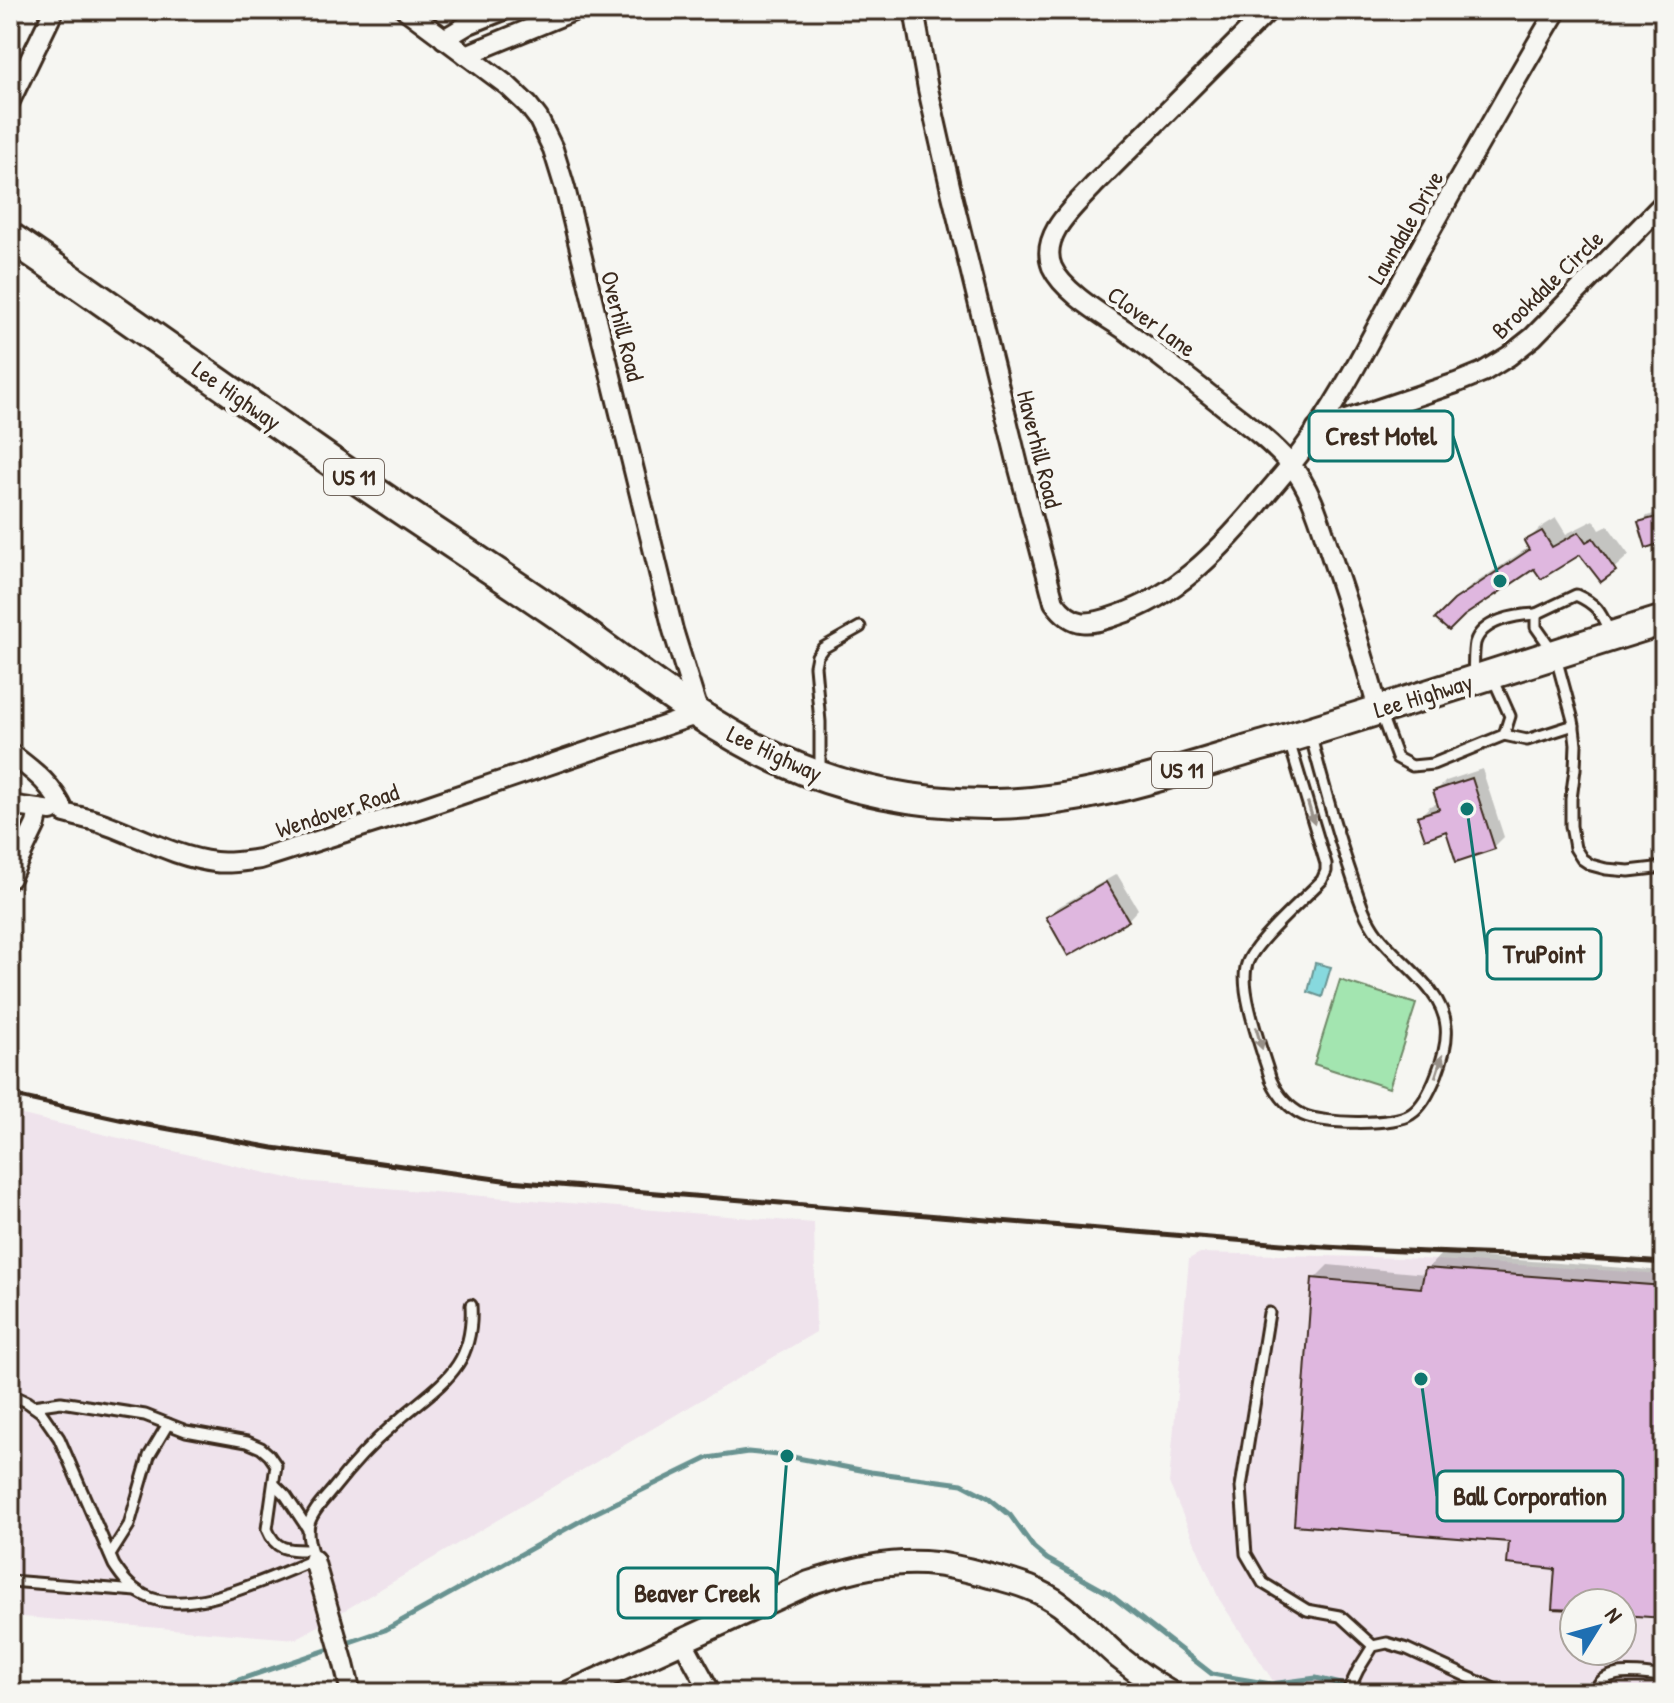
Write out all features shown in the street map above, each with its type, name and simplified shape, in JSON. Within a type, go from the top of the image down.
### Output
[{"type":"main road","name":"Lee Highway","points":[[10,237],[699,714],[781,761],[852,786],[961,804],[1043,801],[1089,795],[1126,787],[1664,620]]},
{"type":"street","points":[[10,101],[54,10]]},
{"type":"street","name":"Overhill Road","points":[[406,10],[508,86],[538,118],[553,149],[673,630],[699,714]]},
{"type":"street","points":[[444,39],[456,30],[504,10]]},
{"type":"street","points":[[466,55],[576,10]]},
{"type":"street","name":"Haverhill Road","points":[[914,10],[952,195],[1018,465],[1054,602],[1061,611],[1079,622],[1093,623],[1153,600],[1197,568],[1229,538],[1291,465]]},
{"type":"street","name":"Clover Lane","points":[[1269,10],[1070,212],[1053,235],[1049,247],[1050,259],[1054,271],[1077,295],[1199,386],[1272,445],[1291,465],[1312,498],[1378,709]]},
{"type":"street","name":"Lawndale Drive","points":[[1291,465],[1341,390],[1557,10]]},
{"type":"street","name":"Brookdale Circle","points":[[1316,430],[1456,383],[1483,372],[1509,356],[1533,337],[1664,203]]},
{"type":"street","name":"Wendover Road","points":[[10,805],[96,821],[191,857],[233,863],[260,859],[424,807],[699,714]]},
{"type":"street","points":[[10,753],[47,783],[65,813]]},
{"type":"street","points":[[10,878],[36,824],[39,809]]},
{"type":"street","points":[[313,1555],[351,1693]]},
{"type":"street","points":[[569,1693],[809,1583],[876,1565],[905,1562],[935,1564],[1018,1583],[1040,1592],[1061,1605],[1120,1658],[1170,1693]]},
{"type":"street","points":[[682,1640],[711,1693]]},
{"type":"lane","points":[[1504,735],[1510,716],[1482,676],[1476,641],[1488,626],[1516,615],[1536,614],[1576,595],[1590,601],[1598,609],[1611,636]]},
{"type":"lane","points":[[1536,614],[1536,627],[1555,654],[1574,725],[1576,756],[1571,826],[1575,848],[1582,859],[1606,869],[1629,871],[1664,867]]},
{"type":"lane","points":[[820,776],[817,656],[830,643],[860,627]]},
{"type":"lane","points":[[1378,709],[1397,758],[1412,766],[1433,764],[1504,735],[1527,740],[1574,725]]},
{"type":"lane","points":[[1298,734],[1329,807],[1363,910],[1390,951],[1416,975],[1443,1012],[1446,1043],[1428,1095],[1409,1116],[1397,1120],[1379,1123],[1315,1119],[1288,1105],[1278,1094],[1266,1065],[1245,990],[1244,973],[1255,949],[1322,880],[1326,871],[1298,734]]},
{"type":"lane","points":[[313,1555],[308,1536],[313,1515],[376,1440],[455,1370],[469,1343],[471,1305]]},
{"type":"lane","points":[[1269,1313],[1241,1487],[1246,1554],[1263,1583],[1307,1610],[1340,1616],[1373,1646]]},
{"type":"lane","points":[[10,1394],[33,1406],[49,1422],[59,1438],[110,1555],[121,1575],[137,1591],[156,1600],[175,1603],[204,1600],[232,1593],[313,1555]]},
{"type":"lane","points":[[33,1406],[61,1402],[145,1415],[186,1431],[247,1442],[261,1448],[276,1465],[267,1529],[270,1538],[285,1550],[313,1555]]},
{"type":"lane","points":[[110,1555],[129,1525],[149,1456],[168,1424]]},
{"type":"lane","points":[[274,1484],[309,1530]]},
{"type":"lane","points":[[10,1581],[137,1591]]},
{"type":"lane","points":[[1347,1693],[1373,1646],[1387,1643],[1407,1649],[1503,1693]]},
{"type":"lane","points":[[1594,1693],[1607,1675],[1664,1676]]},
{"type":"shaded area","points":[[10,1112],[300,1181],[814,1223],[816,1332],[296,1639],[10,1616]]},
{"type":"shaded area","points":[[1200,1253],[1404,1258],[1664,1274],[1664,1693],[1281,1693],[1219,1599],[1169,1483],[1189,1259]]},
{"type":"green space","points":[[1340,980],[1416,1004],[1389,1088],[1314,1064]]},
{"type":"water","points":[[1315,963],[1331,967],[1322,997],[1308,992]]},
{"type":"building","points":[[1664,515],[1664,542],[1646,548],[1638,522]]},
{"type":"building","points":[[1542,531],[1552,547],[1579,532],[1586,542],[1593,538],[1616,571],[1601,582],[1580,555],[1541,579],[1534,569],[1464,616],[1449,631],[1435,619],[1454,600],[1529,550],[1524,541]]},
{"type":"building","points":[[1472,778],[1495,849],[1456,862],[1446,831],[1425,839],[1417,816],[1439,809],[1433,791]]},
{"type":"building","points":[[1106,882],[1129,921],[1068,956],[1046,917]]},
{"type":"building","points":[[1425,1268],[1664,1286],[1664,1618],[1638,1616],[1638,1587],[1558,1587],[1558,1609],[1552,1609],[1555,1569],[1507,1564],[1509,1542],[1294,1525],[1312,1278],[1421,1288]]},
{"type":"waterway","points":[[181,1693],[221,1686],[385,1630],[591,1515],[708,1458],[748,1452],[962,1484],[989,1498],[1010,1515],[1034,1548],[1047,1559],[1108,1593],[1212,1674],[1271,1684],[1316,1678],[1378,1693]]},
{"type":"railway","points":[[10,1095],[273,1148],[510,1181],[1295,1245],[1664,1263]]},
{"type":"place","name":"Crest Motel","points":[[1500,581]]},
{"type":"place","name":"TruPoint","points":[[1467,809]]},
{"type":"place","name":"Ball Corporation","points":[[1421,1379]]},
{"type":"place","name":"Beaver Creek","points":[[787,1456]]}]
